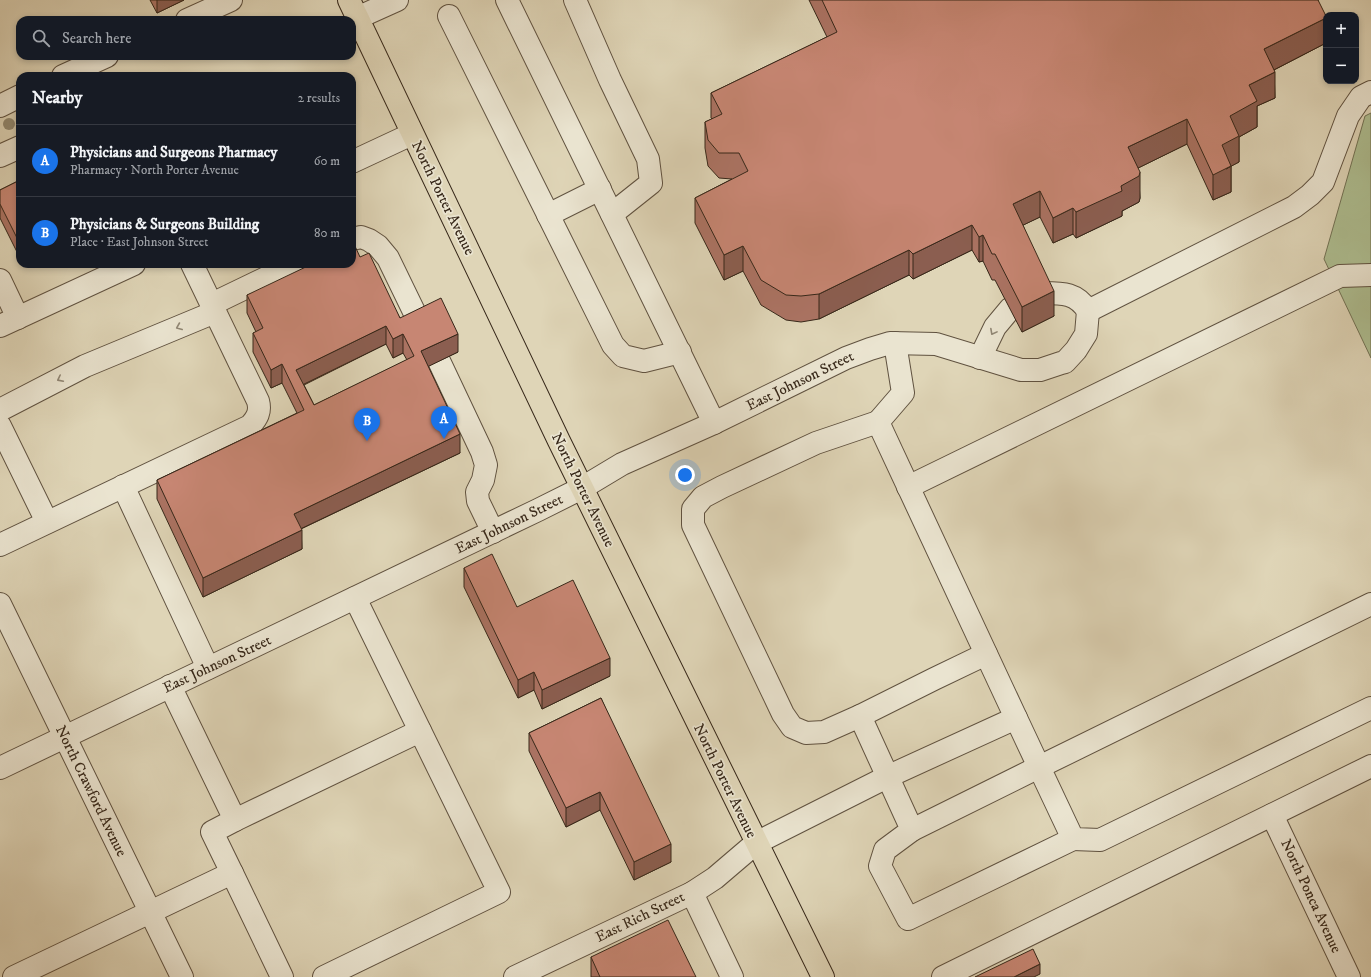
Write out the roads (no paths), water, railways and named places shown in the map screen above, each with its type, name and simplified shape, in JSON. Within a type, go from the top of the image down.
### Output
[{"type":"main road","name":"North Porter Avenue","points":[[353,9],[582,488],[822,977]]},
{"type":"street","points":[[196,16],[231,0]]},
{"type":"street","points":[[353,9],[397,0]]},
{"type":"street","points":[[507,0],[714,423]]},
{"type":"street","points":[[575,0],[610,80],[648,160],[651,183],[612,214]]},
{"type":"street","points":[[449,16],[613,345],[622,356],[644,361],[680,352]]},
{"type":"street","points":[[72,72],[98,60]]},
{"type":"street","points":[[1044,294],[1059,293],[1075,298],[1083,302],[1088,311],[1294,207],[1310,196],[1323,182],[1348,116],[1362,97],[1371,92]]},
{"type":"street","points":[[0,106],[16,98]]},
{"type":"street","points":[[356,160],[412,134]]},
{"type":"street","points":[[0,156],[16,149]]},
{"type":"street","points":[[548,215],[600,189]]},
{"type":"street","points":[[356,238],[361,237],[369,240],[378,246],[388,258],[422,326]]},
{"type":"street","points":[[0,280],[9,322],[125,268]]},
{"type":"street","points":[[0,545],[250,426],[256,420],[260,409],[258,401],[194,268]]},
{"type":"street","points":[[0,410],[84,366],[214,308],[288,268]]},
{"type":"street","points":[[908,487],[1340,276],[1371,275]]},
{"type":"street","points":[[980,358],[995,327],[1010,309]]},
{"type":"street","name":"East Johnson Street","points":[[0,768],[493,532],[582,488],[622,464],[714,423],[846,358],[870,348],[895,343],[936,344],[1021,370],[1040,370],[1065,362],[1076,350],[1086,334],[1088,311]]},
{"type":"street","points":[[895,343],[903,393],[878,422],[816,443],[703,498],[693,509],[693,525],[783,714],[792,727],[806,733],[824,732],[860,716],[934,678],[986,654]]},
{"type":"street","points":[[439,361],[482,452],[486,465],[483,480],[477,492],[478,501],[493,532]]},
{"type":"street","points":[[878,422],[1073,839]]},
{"type":"street","points":[[0,426],[47,522]]},
{"type":"street","points":[[123,486],[208,668]]},
{"type":"street","points":[[324,977],[499,892],[355,598]]},
{"type":"street","name":"North Crawford Avenue","points":[[0,604],[182,977]]},
{"type":"street","points":[[1371,604],[912,830],[885,850],[880,866],[908,919],[1073,839],[1100,840],[1371,708]]},
{"type":"street","points":[[170,686],[235,820]]},
{"type":"street","points":[[860,716],[889,776],[912,830]]},
{"type":"street","name":"East Rich Street","points":[[515,977],[543,971],[692,893],[715,878],[756,843],[889,776],[1016,718]]},
{"type":"street","points":[[282,977],[212,832],[420,731]]},
{"type":"street","points":[[944,977],[1371,766]]},
{"type":"street","name":"North Ponca Avenue","points":[[1272,815],[1349,977]]},
{"type":"street","points":[[14,977],[232,873]]},
{"type":"street","points":[[692,893],[732,977]]},
{"type":"place","name":"Physicians and Surgeons Pharmacy","points":[[444,439]]},
{"type":"place","name":"Physicians & Surgeons Building","points":[[367,441]]}]
